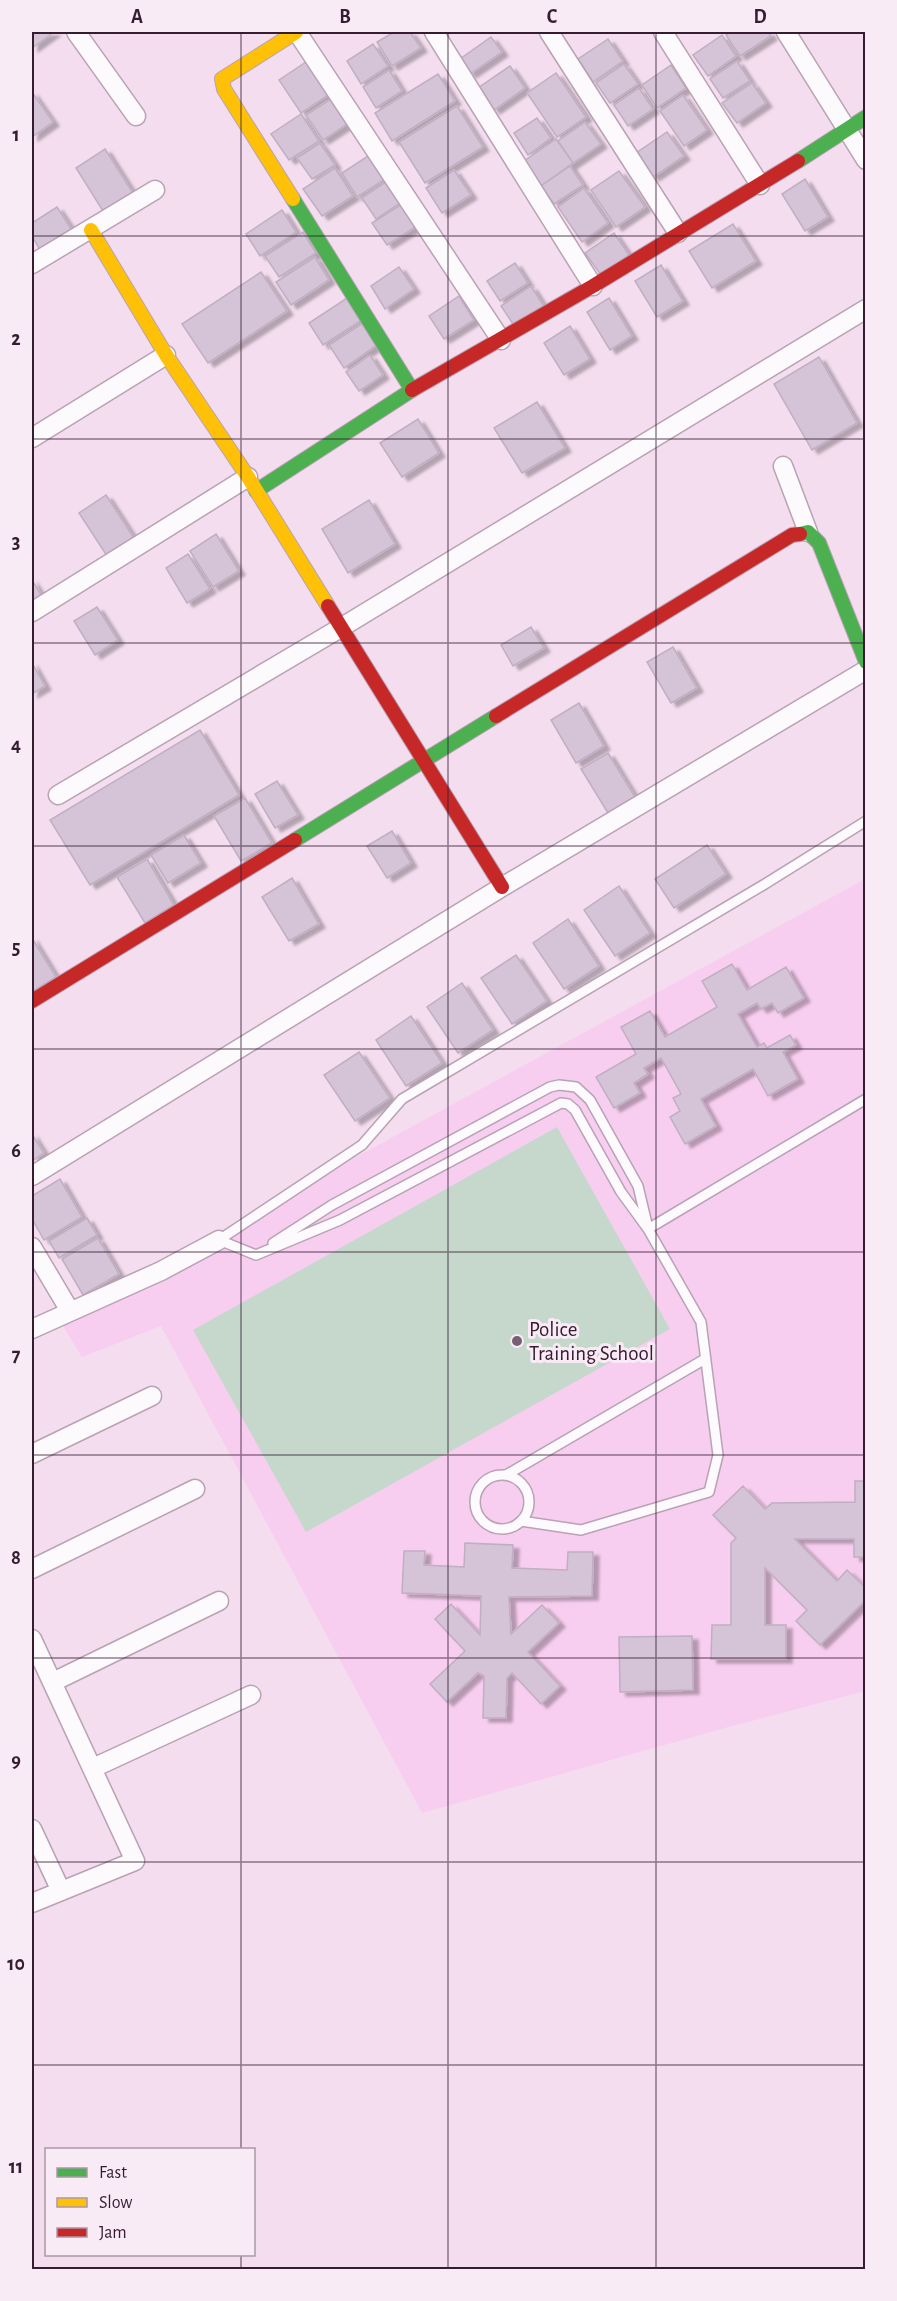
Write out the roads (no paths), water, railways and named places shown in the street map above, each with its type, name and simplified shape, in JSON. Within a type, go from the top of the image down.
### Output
[{"type":"street","points":[[76,32],[136,116]]},
{"type":"street","points":[[411,390],[224,89],[222,79],[296,32],[501,340]]},
{"type":"street","points":[[434,32],[593,286]]},
{"type":"street","points":[[549,32],[678,232]]},
{"type":"street","points":[[663,32],[760,184]]},
{"type":"street","points":[[786,32],[866,160]]},
{"type":"street","points":[[32,612],[593,286],[678,232],[847,131],[866,117]]},
{"type":"street","points":[[32,264],[155,190]]},
{"type":"street","points":[[91,230],[166,355],[252,484],[502,887]]},
{"type":"street","points":[[58,795],[342,627],[866,309]]},
{"type":"street","points":[[32,438],[166,355]]},
{"type":"street","points":[[783,466],[808,532],[819,543],[866,662]]},
{"type":"street","points":[[32,1001],[792,535],[808,532]]},
{"type":"street","points":[[32,1176],[502,887],[866,670]]},
{"type":"street","points":[[32,1329],[161,1270],[219,1240]]},
{"type":"street","points":[[32,1247],[70,1311]]},
{"type":"street","points":[[32,1454],[152,1396]]},
{"type":"street","points":[[32,1569],[195,1489]]},
{"type":"street","points":[[52,1682],[219,1601]]},
{"type":"street","points":[[32,1639],[135,1861],[32,1903]]},
{"type":"street","points":[[93,1768],[250,1695]]},
{"type":"street","points":[[32,1828],[61,1891]]},
{"type":"lane","points":[[219,1240],[362,1145],[402,1100],[765,884],[866,821]]},
{"type":"lane","points":[[256,1255],[332,1204],[559,1084],[576,1087],[590,1100],[638,1185],[648,1229]]},
{"type":"lane","points":[[648,1229],[866,1099]]},
{"type":"lane","points":[[219,1240],[256,1255],[340,1221],[561,1102],[575,1110],[621,1192],[648,1229],[700,1322],[718,1455],[709,1492],[581,1530],[521,1521]]},
{"type":"lane","points":[[506,1475],[521,1483],[529,1498],[529,1506],[521,1521],[513,1527],[496,1528],[487,1525],[481,1518],[475,1501],[482,1485],[489,1479],[506,1475],[705,1359]]},
{"type":"place","name":"Police Training School","points":[[517,1341]]}]
